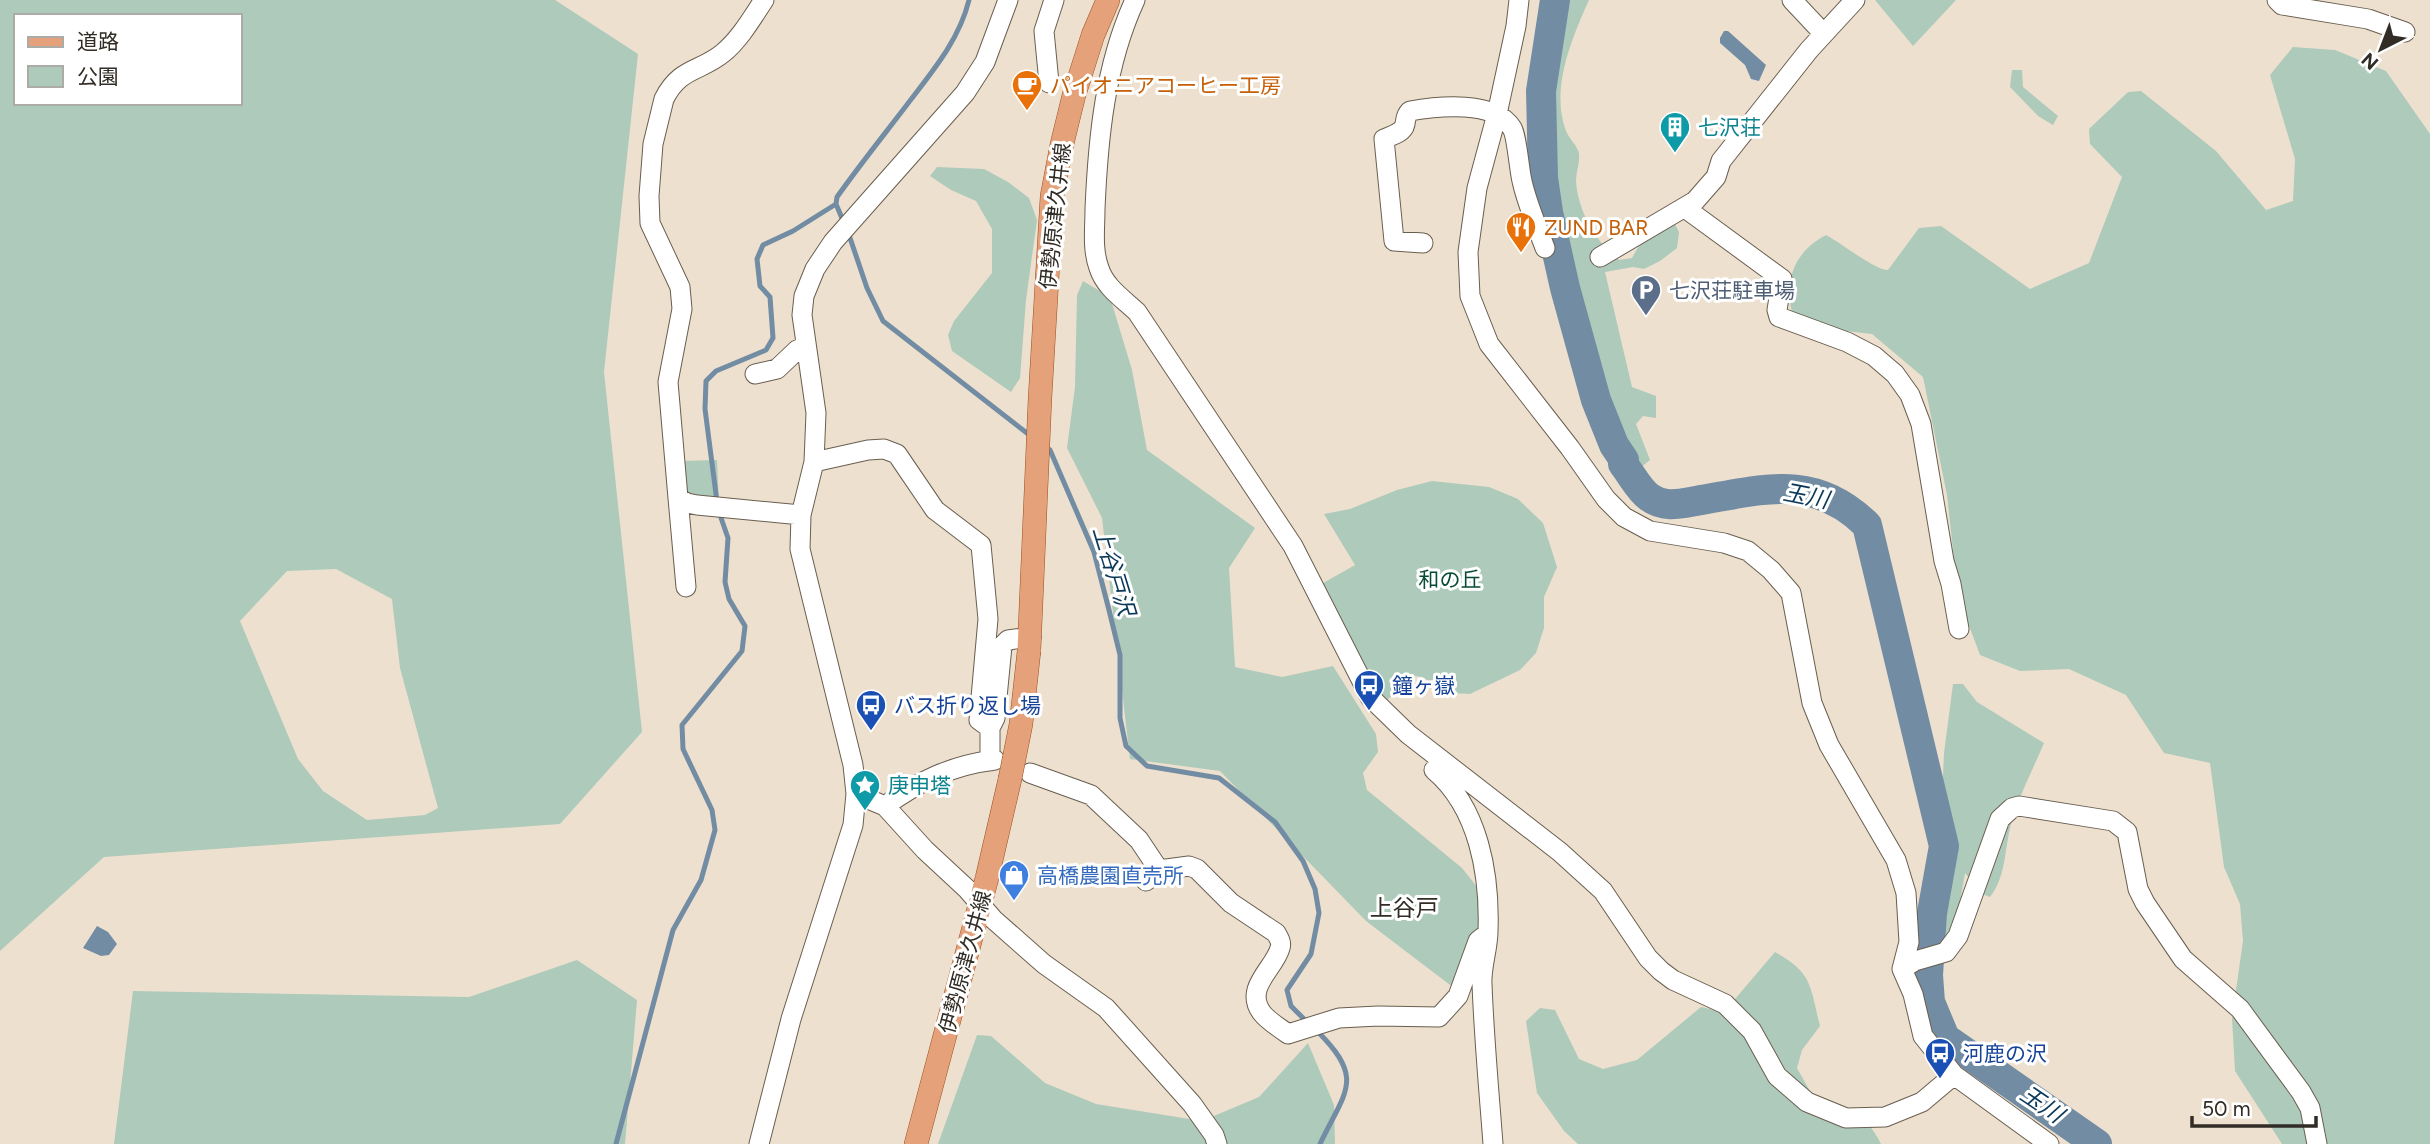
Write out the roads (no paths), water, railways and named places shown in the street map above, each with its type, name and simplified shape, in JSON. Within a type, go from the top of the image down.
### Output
[{"type":"main road","name":"伊勢原津久井線","points":[[916,1144],[980,903],[1020,776],[1021,724],[1030,637],[1052,196],[1070,107],[1093,34],[1108,0]]},
{"type":"street","points":[[686,587],[668,382],[682,309],[680,287],[650,223],[653,144],[669,90],[678,78],[724,52],[749,23],[764,0]]},
{"type":"street","points":[[759,1144],[791,1019],[853,825],[856,794],[853,765],[800,549],[801,515],[814,462],[816,413],[802,316],[804,296],[815,269],[834,242],[965,93],[985,62],[1008,0]]},
{"type":"street","points":[[1049,83],[1044,31],[1054,0]]},
{"type":"street","points":[[1135,0],[1123,30],[1103,112],[1097,159],[1094,247],[1099,269],[1108,287],[1136,312],[1293,546],[1328,610],[1370,697],[1469,784],[1560,852],[1603,891],[1648,958],[1661,971],[1673,980],[1725,1004],[1752,1031],[1777,1076],[1807,1102],[1846,1118],[1885,1117],[1922,1102],[1954,1075]]},
{"type":"street","points":[[1519,0],[1497,114],[1477,188],[1468,252],[1471,296],[1489,344],[1563,438],[1606,499],[1624,517],[1650,531],[1724,543],[1748,551],[1771,570],[1791,593],[1812,703],[1829,745],[1896,860],[1906,893],[1908,965],[1923,1036],[1954,1075],[2049,1144]]},
{"type":"street","points":[[1793,0],[1824,33]]},
{"type":"street","points":[[1600,257],[1685,208],[1716,177],[1721,160],[1824,33],[1855,0]]},
{"type":"street","points":[[2277,0],[2282,5],[2368,19],[2404,32]]},
{"type":"street","points":[[1423,243],[1394,241],[1384,139],[1404,127],[1406,115],[1410,111],[1455,105],[1497,114],[1512,128],[1517,142],[1516,155],[1522,185],[1545,248]]},
{"type":"street","points":[[1685,208],[1782,279],[1777,310],[1779,317],[1847,342],[1874,356],[1895,374],[1910,395],[1921,424],[1944,562],[1959,629]]},
{"type":"street","points":[[755,374],[777,369],[797,350],[806,346]]},
{"type":"street","points":[[814,462],[867,450],[884,449],[897,454],[935,510],[981,545],[988,619],[979,720],[990,728]]},
{"type":"street","points":[[678,498],[697,505],[801,515]]},
{"type":"street","points":[[885,806],[913,785],[941,772],[992,760],[990,728],[995,718],[1002,646],[1008,640],[1030,637]]},
{"type":"street","points":[[1390,717],[1399,741],[1449,782],[1471,819],[1487,890],[1488,933],[1482,980],[1493,1144]]},
{"type":"street","points":[[1020,776],[1091,795],[1139,840],[1152,876],[1189,866],[1196,869],[1231,903],[1276,933],[1280,940],[1280,949],[1262,975],[1257,989],[1257,1003],[1262,1013],[1288,1034],[1339,1018],[1439,1017],[1458,996],[1478,942],[1488,933]]},
{"type":"street","points":[[856,794],[885,806],[993,919],[1044,964],[1106,1007],[1192,1104],[1214,1135],[1217,1144]]},
{"type":"street","points":[[1908,965],[1946,952],[1958,936],[2003,814],[2020,806],[2113,821],[2127,832],[2138,889],[2145,902],[2183,959],[2240,1010],[2293,1080],[2310,1108],[2317,1144]]},
{"type":"water","points":[[1724,31],[1728,31],[1766,65],[1759,81],[1751,79],[1745,65],[1720,43]]},
{"type":"water","points":[[97,926],[108,932],[117,944],[109,955],[101,956],[83,948]]},
{"type":"waterway","name":"上谷戸沢","points":[[844,223],[836,204],[837,197],[943,56],[958,29],[969,0]]},
{"type":"waterway","name":"玉川","points":[[1555,0],[1541,91],[1543,178],[1565,288],[1596,400],[1614,445],[1624,460],[1623,464],[1645,494],[1660,503],[1678,504],[1765,490],[1807,491],[1827,497],[1847,508],[1867,525],[1944,846],[1932,913],[1928,975],[1930,1002],[1945,1038],[2097,1144]]},
{"type":"waterway","points":[[717,502],[705,409],[706,381],[716,371],[766,350],[773,338],[770,297],[760,286],[757,259],[763,245],[793,231],[836,204]]},
{"type":"waterway","name":"上谷戸沢","points":[[848,232],[867,288],[883,321],[1032,437]]},
{"type":"waterway","name":"上谷戸沢","points":[[1045,447],[1050,450],[1094,552],[1120,655],[1120,718],[1126,746],[1147,766],[1219,778],[1275,822],[1303,861],[1315,889],[1319,913],[1311,954],[1287,990],[1291,1006],[1307,1022]]},
{"type":"waterway","points":[[616,1144],[673,930],[701,880],[715,830],[712,810],[683,749],[682,725],[742,651],[745,626],[729,599],[725,582],[728,538],[719,512]]},
{"type":"waterway","name":"上谷戸沢","points":[[1317,1031],[1342,1061],[1346,1074],[1343,1098],[1320,1144]]},
{"type":"place","name":"パイオニアコーヒー工房","points":[[1027,112]]},
{"type":"place","name":"七沢荘","points":[[1675,154]]},
{"type":"place","name":"ZUND BAR","points":[[1521,254]]},
{"type":"place","name":"七沢荘駐車場","points":[[1646,317]]},
{"type":"place","name":"鐘ヶ嶽","points":[[1369,712]]},
{"type":"place","name":"バス折り返し場","points":[[871,732]]},
{"type":"place","name":"庚申塔","points":[[865,812]]},
{"type":"place","name":"高橋農園直売所","points":[[1014,902]]},
{"type":"place","name":"河鹿の沢","points":[[1940,1080]]},
{"type":"district","name":"上谷戸","points":[[1404,908]]},
{"type":"park label","name":"和の丘","points":[[1450,579]]}]
